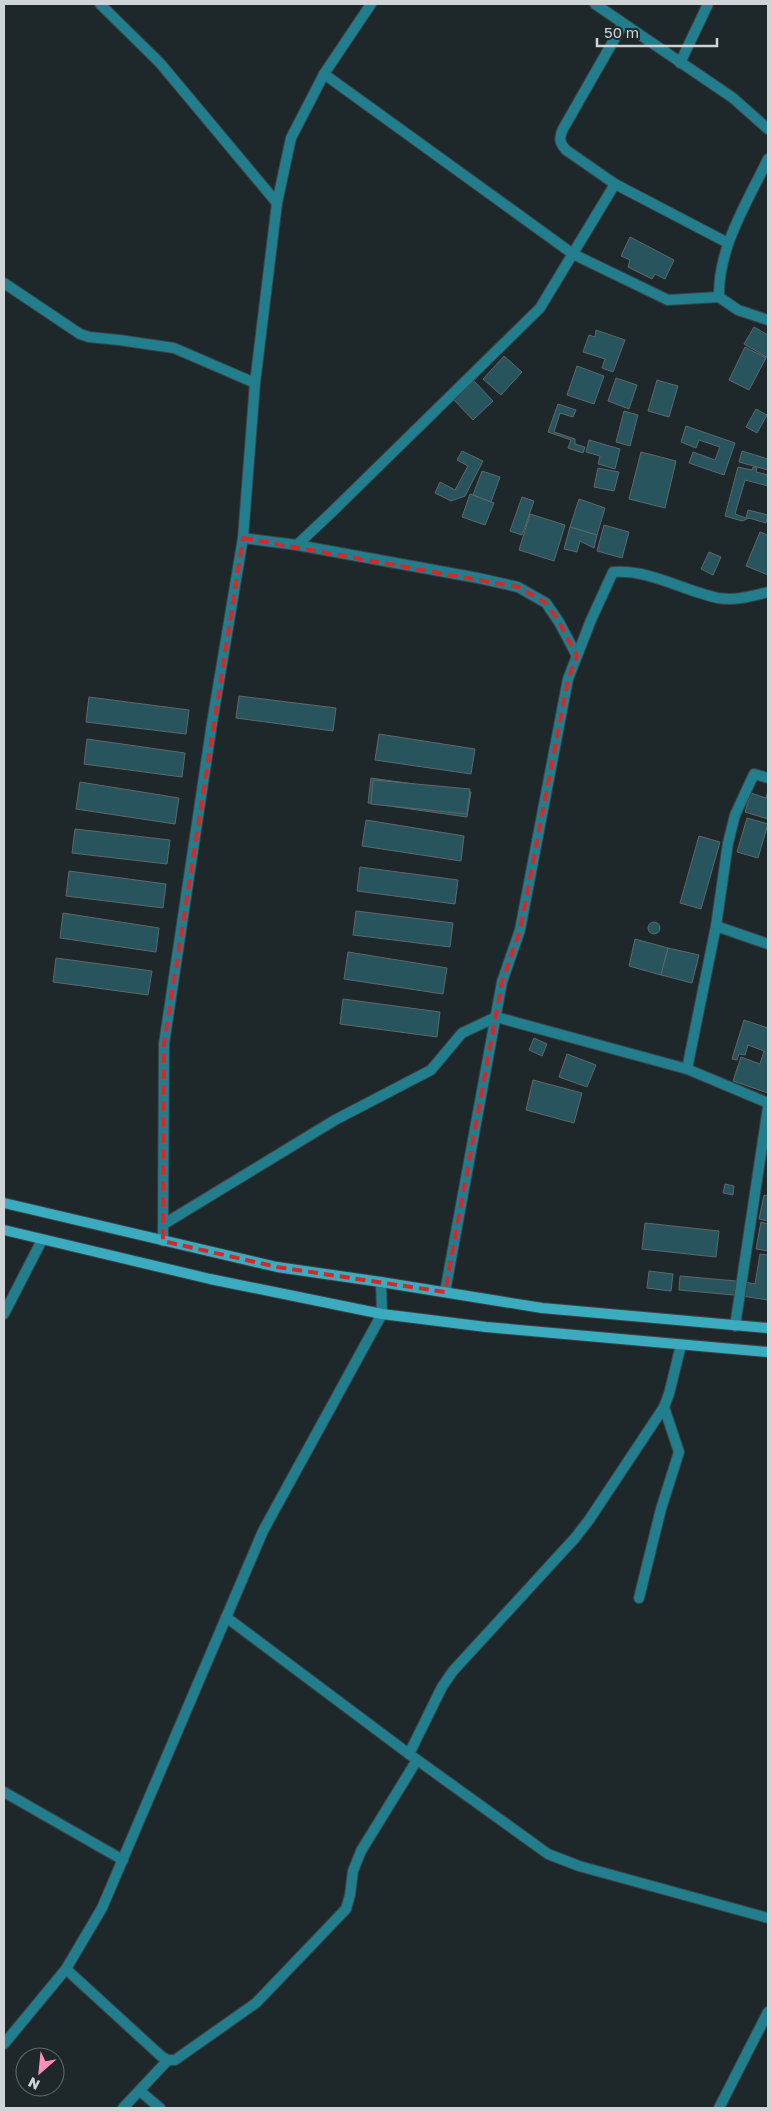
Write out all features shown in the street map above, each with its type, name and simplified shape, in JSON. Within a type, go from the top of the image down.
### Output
[{"type":"main road","points":[[4,1203],[277,1268],[382,1282],[542,1308],[768,1328]]},
{"type":"main road","points":[[4,1230],[210,1279],[382,1314],[496,1328],[768,1352]]},
{"type":"street","points":[[100,4],[160,63],[277,203]]},
{"type":"street","points":[[163,1242],[164,1044],[212,722],[244,538],[255,383],[277,203],[291,138],[324,74],[371,4]]},
{"type":"street","points":[[595,4],[680,64],[733,98],[768,129]]},
{"type":"street","points":[[680,64],[708,4]]},
{"type":"street","points":[[623,24],[559,137],[560,144],[615,184],[728,242]]},
{"type":"street","points":[[324,74],[573,254],[668,300],[720,297],[738,310],[768,320]]},
{"type":"street","points":[[720,297],[719,277],[728,242],[768,159]]},
{"type":"street","points":[[297,545],[530,320],[540,308],[615,184]]},
{"type":"street","points":[[4,282],[80,334],[89,338],[119,340],[174,348],[255,383]]},
{"type":"street","points":[[244,538],[297,545],[518,587],[546,603],[559,622],[576,656]]},
{"type":"street","points":[[445,1292],[502,982],[520,930],[568,679],[590,620],[613,572],[626,571],[642,574],[718,598],[745,598],[768,592]]},
{"type":"street","points":[[687,1069],[716,926],[728,844],[735,815],[754,774],[768,778]]},
{"type":"street","points":[[716,926],[768,944]]},
{"type":"street","points":[[164,1224],[335,1120],[431,1070],[462,1033],[496,1017],[687,1069],[768,1103]]},
{"type":"street","points":[[735,1326],[768,1108]]},
{"type":"street","points":[[4,1314],[42,1240]]},
{"type":"street","points":[[4,2044],[66,1969],[102,1908],[263,1531],[382,1314],[382,1282]]},
{"type":"street","points":[[66,1969],[161,2056],[168,2060],[175,2060],[256,2003],[346,1909],[353,1871],[361,1851],[413,1757],[442,1687],[453,1671],[575,1538],[664,1407],[681,1345]]},
{"type":"street","points":[[640,1598],[661,1509],[679,1452],[664,1407]]},
{"type":"street","points":[[226,1617],[413,1757],[548,1854],[579,1866],[768,1918]]},
{"type":"street","points":[[4,1792],[123,1860]]},
{"type":"street","points":[[719,2108],[768,2012]]},
{"type":"street","points":[[124,2108],[168,2060]]},
{"type":"street","points":[[140,2091],[160,2108]]},
{"type":"highlighted area","points":[[243,538],[518,587],[546,603],[559,622],[577,656],[568,679],[520,930],[502,982],[445,1292],[277,1267],[163,1241],[164,1044]]},
{"type":"building","points":[[630,237],[674,260],[665,279],[655,274],[652,279],[628,267],[630,260],[621,256]]},
{"type":"building","points":[[754,327],[768,335],[768,358],[744,344]]},
{"type":"building","points":[[596,330],[625,340],[613,372],[602,368],[605,359],[583,352],[589,335],[595,337]]},
{"type":"building","points":[[745,347],[766,358],[749,390],[729,380]]},
{"type":"building","points":[[504,356],[522,372],[501,395],[483,379]]},
{"type":"building","points":[[577,366],[604,376],[594,404],[567,395]]},
{"type":"building","points":[[616,378],[637,385],[629,409],[608,401]]},
{"type":"building","points":[[657,380],[678,386],[669,417],[648,411]]},
{"type":"building","points":[[474,381],[493,401],[473,420],[454,400]]},
{"type":"building","points":[[558,404],[576,410],[573,417],[560,413],[554,432],[575,439],[575,444],[585,447],[583,453],[568,448],[571,440],[548,432]]},
{"type":"building","points":[[756,409],[767,415],[757,433],[746,427]]},
{"type":"building","points":[[624,411],[638,415],[630,446],[616,442]]},
{"type":"building","points":[[686,426],[735,443],[724,475],[689,463],[693,452],[715,460],[720,447],[699,440],[696,448],[681,442]]},
{"type":"building","points":[[589,440],[620,449],[615,469],[598,464],[600,456],[586,452]]},
{"type":"building","points":[[462,451],[483,461],[465,496],[451,501],[435,493],[440,482],[455,490],[468,466],[457,460]]},
{"type":"building","points":[[742,451],[768,459],[768,470],[739,462]]},
{"type":"building","points":[[641,452],[676,461],[665,508],[629,499]]},
{"type":"building","points":[[738,467],[752,470],[753,467],[757,468],[756,472],[768,475],[768,486],[745,480],[735,514],[746,518],[748,510],[768,515],[766,523],[749,518],[742,521],[725,516]]},
{"type":"building","points":[[598,468],[619,472],[614,491],[594,487]]},
{"type":"building","points":[[482,471],[500,477],[491,502],[473,495]]},
{"type":"building","points":[[470,494],[494,503],[485,525],[462,517]]},
{"type":"building","points":[[522,497],[534,501],[522,535],[510,531]]},
{"type":"building","points":[[579,499],[605,508],[597,535],[570,527]]},
{"type":"building","points":[[530,514],[565,525],[554,561],[519,550]]},
{"type":"building","points":[[604,525],[629,532],[622,558],[597,551]]},
{"type":"building","points":[[570,527],[597,535],[594,548],[580,541],[577,552],[564,549]]},
{"type":"building","points":[[760,532],[768,535],[768,575],[746,566]]},
{"type":"building","points":[[709,552],[721,557],[713,575],[701,569]]},
{"type":"building","points":[[239,696],[336,708],[333,731],[236,718]]},
{"type":"building","points":[[89,697],[189,710],[186,734],[86,722]]},
{"type":"building","points":[[379,734],[475,749],[471,774],[375,760]]},
{"type":"building","points":[[87,739],[185,753],[182,777],[84,764]]},
{"type":"building","points":[[371,778],[471,792],[467,817],[368,803]]},
{"type":"building","points":[[373,780],[470,789],[467,814],[371,804]]},
{"type":"building","points":[[80,782],[179,798],[175,824],[76,809]]},
{"type":"building","points":[[768,790],[768,819],[745,812],[751,793],[766,798]]},
{"type":"building","points":[[747,818],[768,824],[758,858],[737,852]]},
{"type":"building","points":[[366,820],[464,836],[461,861],[362,846]]},
{"type":"building","points":[[75,829],[170,840],[167,864],[72,853]]},
{"type":"building","points":[[699,836],[720,842],[701,909],[680,903]]},
{"type":"building","points":[[360,867],[458,880],[455,904],[357,891]]},
{"type":"building","points":[[69,871],[166,884],[163,908],[66,896]]},
{"type":"building","points":[[356,911],[453,923],[450,947],[353,935]]},
{"type":"building","points":[[63,913],[159,928],[156,952],[60,938]]},
{"type":"building","points":[[652,922],[656,922],[660,928],[656,934],[652,934],[648,930],[648,926]]},
{"type":"building","points":[[635,939],[668,948],[661,975],[629,966]]},
{"type":"building","points":[[668,948],[699,955],[692,983],[661,975]]},
{"type":"building","points":[[348,952],[447,968],[443,994],[344,979]]},
{"type":"building","points":[[56,958],[152,971],[148,995],[53,982]]},
{"type":"building","points":[[343,999],[440,1012],[437,1037],[340,1024]]},
{"type":"building","points":[[744,1020],[768,1028],[768,1093],[733,1081],[741,1057],[760,1064],[764,1051],[748,1045],[745,1055],[739,1054],[737,1060],[732,1059]]},
{"type":"building","points":[[534,1038],[547,1044],[542,1056],[529,1050]]},
{"type":"building","points":[[567,1054],[596,1065],[587,1087],[559,1077]]},
{"type":"building","points":[[533,1080],[582,1093],[574,1123],[526,1110]]},
{"type":"building","points":[[725,1184],[734,1186],[733,1195],[723,1193]]},
{"type":"building","points":[[764,1195],[768,1196],[768,1221],[759,1219]]},
{"type":"building","points":[[761,1222],[768,1224],[768,1251],[756,1249]]},
{"type":"building","points":[[645,1223],[719,1231],[716,1257],[642,1249]]},
{"type":"building","points":[[760,1254],[768,1255],[768,1300],[742,1296],[745,1282],[755,1284]]},
{"type":"building","points":[[649,1271],[673,1274],[671,1291],[647,1288]]},
{"type":"building","points":[[680,1276],[736,1281],[734,1295],[679,1290]]}]
